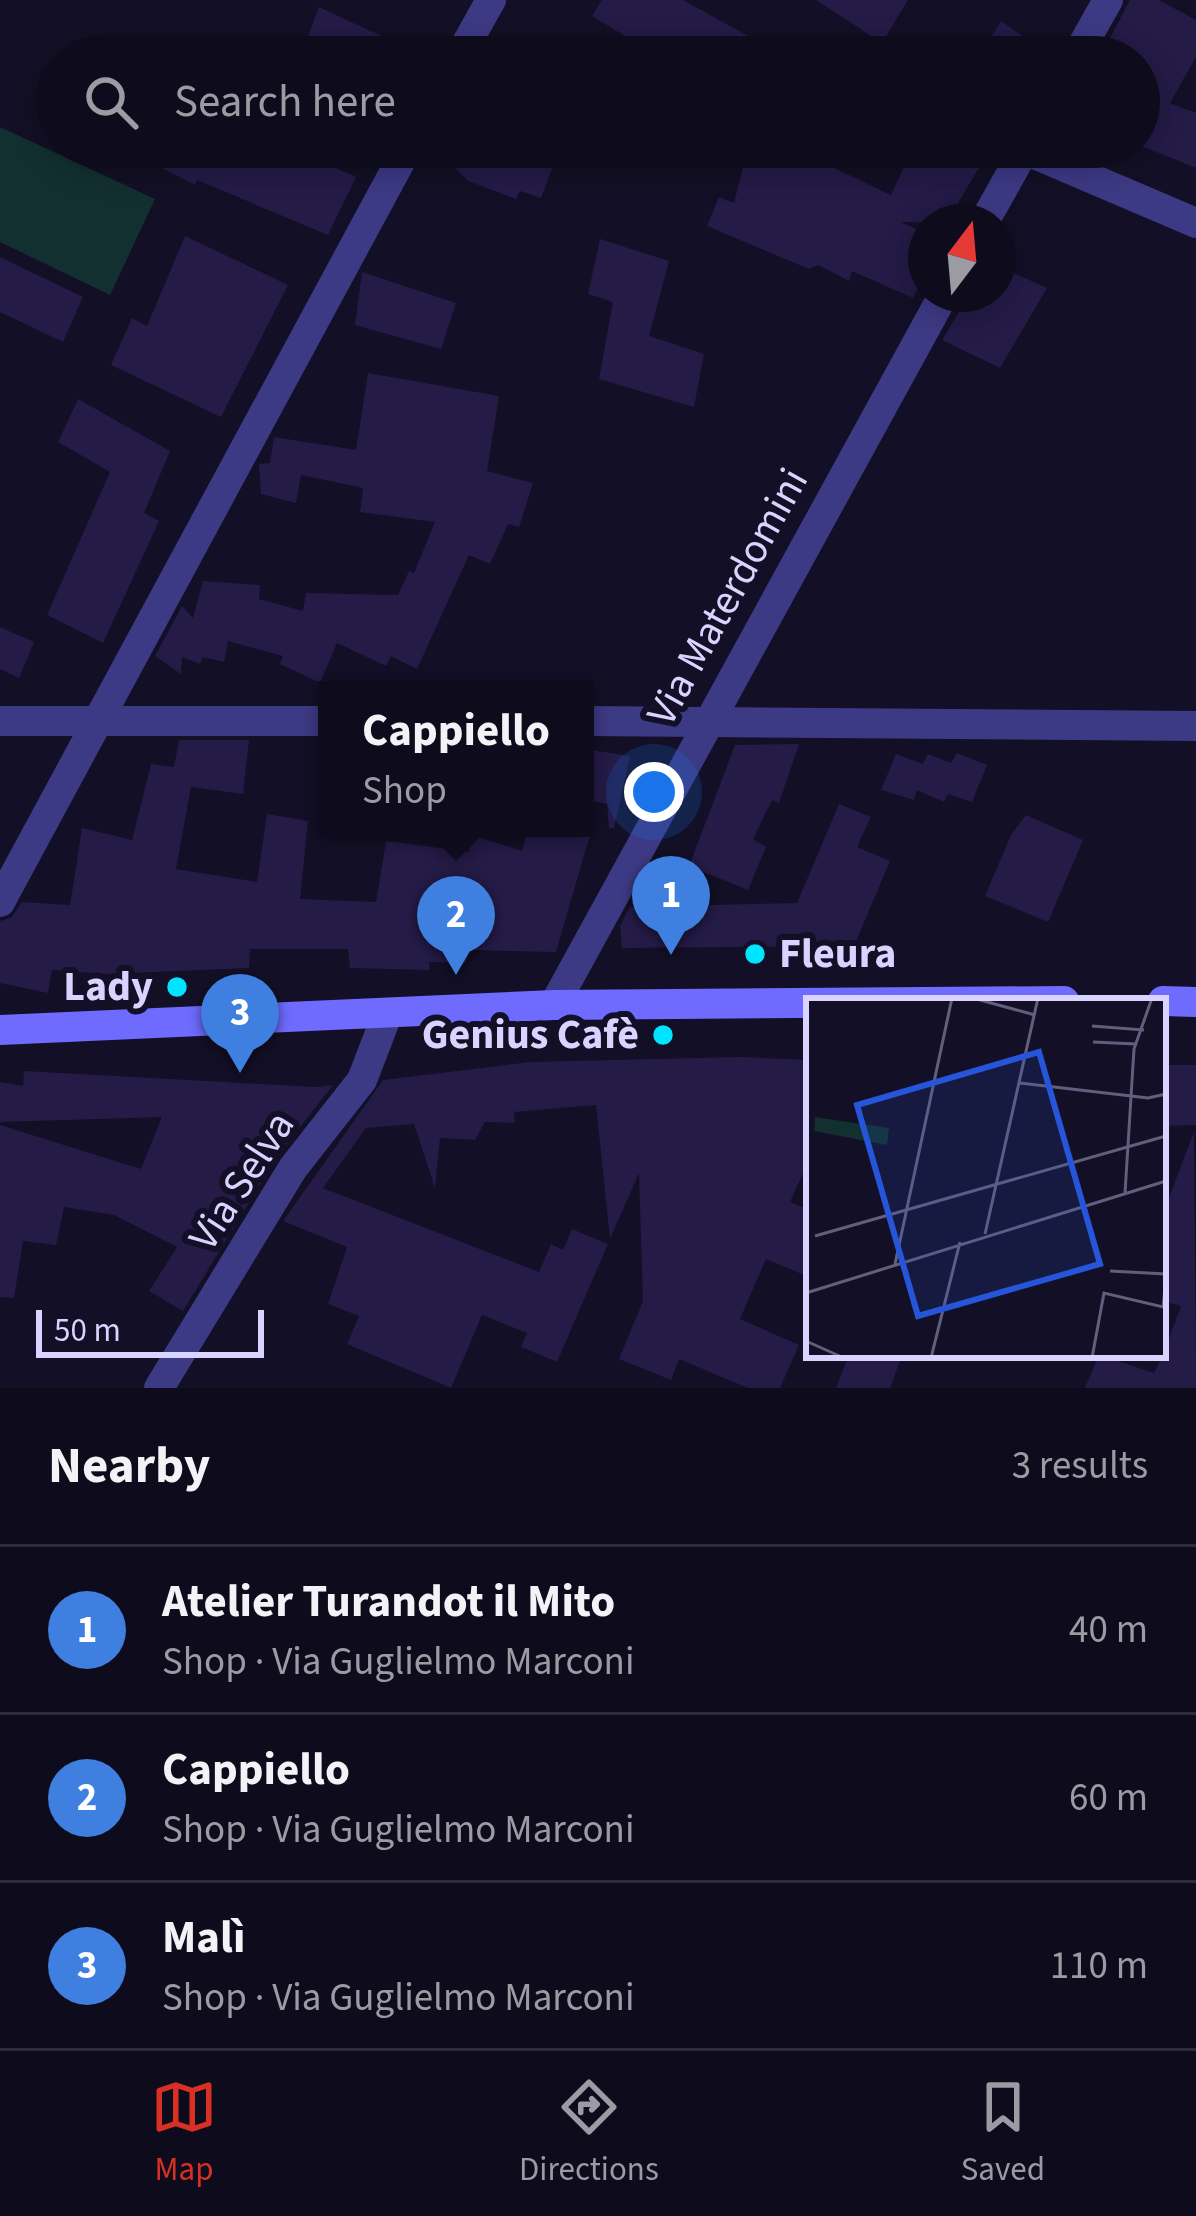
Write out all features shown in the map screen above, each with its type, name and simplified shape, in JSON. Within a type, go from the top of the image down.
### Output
[{"type":"street","points":[[470,36],[490,0]]},
{"type":"street","points":[[1088,36],[1108,0]]},
{"type":"street","points":[[0,902],[397,168]]},
{"type":"street","points":[[994,204],[1014,168]]},
{"type":"street","points":[[1071,168],[1196,223]]},
{"type":"street","name":"Via Materdomini","points":[[554,1005],[934,312]]},
{"type":"street","points":[[0,721],[318,721]]},
{"type":"street","points":[[594,721],[1196,726]]},
{"type":"street","points":[[1166,1001],[1196,1002]]},
{"type":"street","points":[[0,1030],[554,1005],[806,1003]]},
{"type":"street","name":"Via Selva","points":[[159,1388],[293,1168],[362,1080],[387,1015]]},
{"type":"green space","points":[[0,127],[36,144],[36,168],[88,168],[155,199],[110,295],[0,242]]},
{"type":"building","points":[[602,0],[683,0],[748,36],[625,36],[592,16]]},
{"type":"building","points":[[816,0],[908,0],[886,36],[871,36]]},
{"type":"building","points":[[1130,0],[1159,0],[1196,20],[1196,57],[1170,103],[1196,113],[1196,168],[1160,153],[1160,36],[1111,36]]},
{"type":"building","points":[[319,7],[382,36],[308,36]]},
{"type":"building","points":[[1001,21],[1022,36],[992,36]]},
{"type":"building","points":[[162,168],[336,168],[356,177],[328,235],[197,180],[195,185]]},
{"type":"building","points":[[455,168],[552,168],[541,198],[520,191],[516,199],[468,181]]},
{"type":"building","points":[[743,168],[834,168],[891,195],[903,168],[979,168],[958,204],[908,204],[908,222],[900,222],[908,225],[908,296],[852,271],[849,281],[818,265],[809,269],[707,226],[719,197],[734,203]]},
{"type":"building","points":[[185,236],[288,285],[221,417],[111,365],[132,318],[147,326]]},
{"type":"building","points":[[600,239],[669,261],[649,336],[704,354],[694,407],[599,379],[613,302],[588,294]]},
{"type":"building","points":[[0,257],[83,297],[63,342],[0,312]]},
{"type":"building","points":[[362,272],[456,303],[441,349],[355,325]]},
{"type":"building","points":[[1016,274],[1047,288],[1000,368],[942,340],[959,312],[1016,312]]},
{"type":"building","points":[[368,373],[499,396],[487,471],[533,483],[519,527],[508,524],[490,564],[469,555],[417,669],[391,656],[386,666],[337,643],[318,682],[280,664],[283,656],[228,641],[224,662],[203,657],[200,664],[182,657],[181,674],[155,656],[182,606],[193,618],[203,581],[260,585],[259,599],[303,611],[306,593],[398,595],[409,571],[414,573],[435,522],[360,512],[363,488],[301,475],[296,503],[261,494],[259,464],[270,463],[274,437],[356,450]]},
{"type":"building","points":[[78,399],[170,451],[144,513],[159,521],[103,643],[47,615],[110,472],[58,442]]},
{"type":"building","points":[[0,627],[34,642],[19,678],[0,669]]},
{"type":"building","points":[[179,740],[249,740],[243,794],[191,787],[176,869],[257,882],[267,814],[308,821],[300,899],[376,902],[386,841],[469,852],[472,837],[478,837],[522,851],[526,837],[589,837],[556,952],[468,950],[466,963],[429,962],[429,970],[350,968],[348,949],[250,949],[249,968],[107,974],[52,970],[48,993],[0,983],[0,921],[11,918],[22,902],[70,905],[82,828],[132,840],[151,764],[174,767]]},
{"type":"building","points":[[799,744],[779,803],[772,800],[753,839],[766,847],[748,890],[689,866],[735,745]]},
{"type":"building","points":[[594,750],[630,756],[614,828],[609,828],[607,804],[594,801]]},
{"type":"building","points":[[957,753],[987,765],[972,802],[948,794],[944,802],[917,790],[914,800],[881,790],[896,754],[923,764],[928,754],[951,763]]},
{"type":"building","points":[[839,804],[871,817],[857,847],[890,861],[854,946],[622,948],[620,926],[630,907],[797,903]]},
{"type":"building","points":[[1026,815],[1083,840],[1048,922],[985,896],[1011,835]]},
{"type":"building","points":[[806,1060],[806,1167],[790,1202],[806,1209],[806,1276],[766,1259],[740,1319],[799,1345],[780,1388],[748,1388],[679,1359],[671,1380],[619,1359],[643,1301],[639,1173],[610,1239],[596,1105],[514,1112],[515,1123],[485,1122],[475,1140],[440,1138],[435,1188],[414,1124],[366,1128],[323,1188],[539,1272],[551,1244],[563,1250],[572,1229],[608,1244],[557,1362],[521,1347],[527,1333],[482,1315],[451,1388],[347,1344],[359,1316],[328,1304],[347,1247],[283,1221],[383,1080],[530,1062]]},
{"type":"building","points":[[1166,1065],[1196,1065],[1196,1125],[1166,1126]]},
{"type":"building","points":[[24,1071],[333,1085],[276,1158],[183,1311],[149,1291],[177,1247],[114,1215],[64,1207],[56,1245],[23,1241],[14,1298],[0,1297],[0,1125],[141,1169],[162,1117],[0,1122],[0,1082],[23,1086]]},
{"type":"building","points":[[1194,1132],[1196,1388],[1085,1388],[1098,1358],[1154,1373],[1166,1358],[1181,1306],[1166,1302],[1166,1205]]},
{"type":"building","points":[[848,1358],[901,1358],[890,1388],[836,1388]]},
{"type":"place","name":"Fleura","points":[[755,954]]},
{"type":"place","name":"Atelier Turandot il Mito","points":[[671,955]]},
{"type":"place","name":"Cappiello","points":[[456,975]]},
{"type":"place","name":"Lady","points":[[177,987]]},
{"type":"place","name":"Genius Cafè","points":[[663,1035]]},
{"type":"place","name":"Malì","points":[[240,1073]]}]
